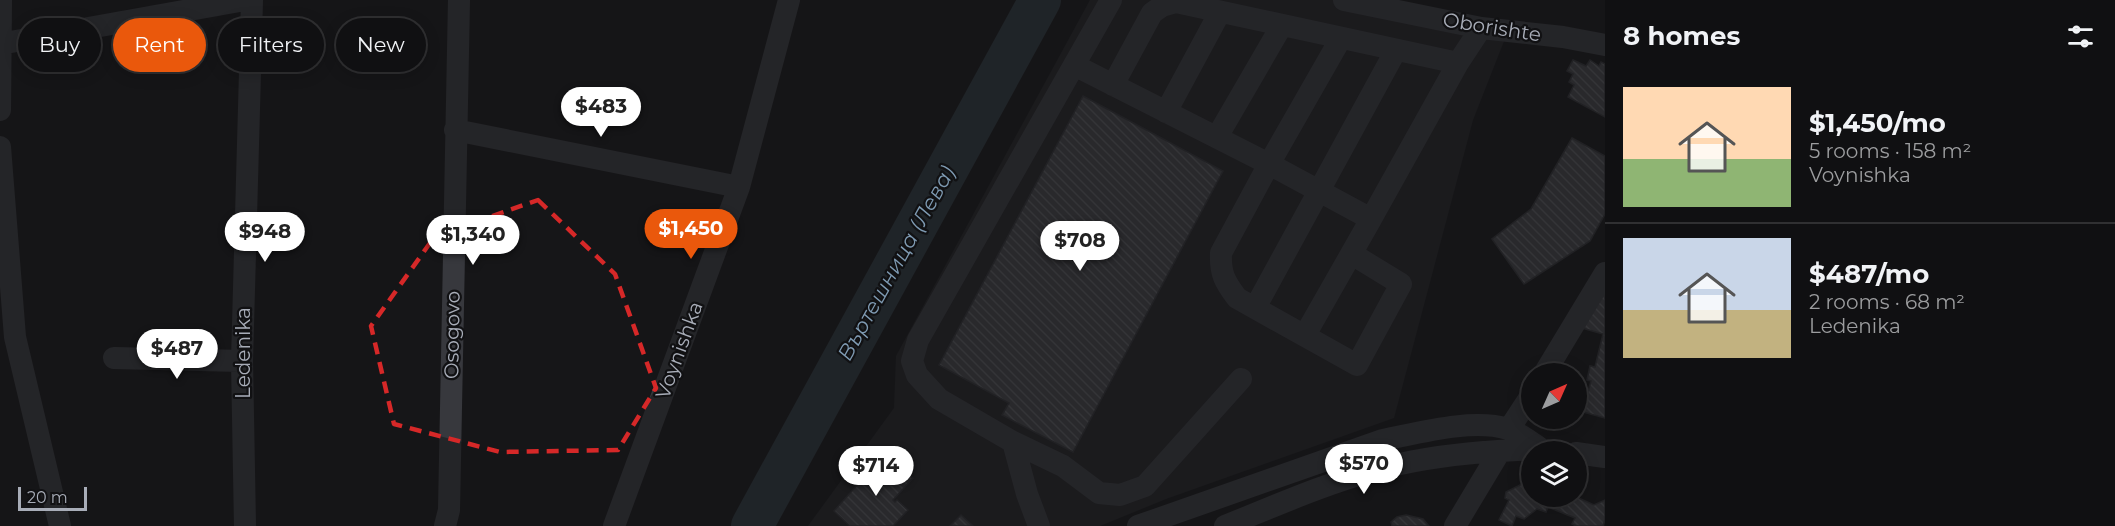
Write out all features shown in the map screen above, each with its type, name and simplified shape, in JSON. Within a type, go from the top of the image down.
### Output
[{"type":"street","points":[[0,110],[1,0]]},
{"type":"street","points":[[0,44],[245,0]]},
{"type":"street","name":"Ledenika","points":[[245,526],[242,361],[252,0]]},
{"type":"street","name":"Osogovo","points":[[445,526],[449,510],[459,0]]},
{"type":"street","name":"Voynishka","points":[[614,526],[739,187],[789,0]]},
{"type":"street","points":[[1111,0],[918,340],[912,361],[917,375],[939,399],[1013,442],[1064,466],[1099,493],[1120,495],[1145,486],[1240,379]]},
{"type":"street","name":"Oborishte","points":[[1344,0],[1481,28],[1563,37],[1605,45]]},
{"type":"street","points":[[1113,85],[1152,13],[1162,6],[1176,2],[1458,63]]},
{"type":"street","points":[[1166,112],[1220,12]]},
{"type":"street","points":[[1217,137],[1282,25]]},
{"type":"street","points":[[1305,335],[1458,63],[1481,28]]},
{"type":"street","points":[[1341,38],[1221,253],[1220,268],[1226,283],[1238,298],[1357,365],[1401,284],[1352,254]]},
{"type":"street","points":[[1255,308],[1396,50]]},
{"type":"street","points":[[1074,65],[1217,137],[1371,219]]},
{"type":"street","points":[[455,130],[739,187]]},
{"type":"street","points":[[0,147],[15,337],[60,526]]},
{"type":"street","points":[[1551,363],[1605,273]]},
{"type":"street","points":[[114,358],[242,361]]},
{"type":"street","points":[[1509,429],[1521,411]]},
{"type":"street","points":[[1138,526],[1383,440],[1468,426],[1488,426],[1509,429],[1533,441]]},
{"type":"street","points":[[1013,442],[1027,494],[1039,526]]},
{"type":"street","points":[[1455,526],[1500,451]]},
{"type":"street","points":[[1225,526],[1336,482],[1377,470],[1416,461],[1521,451]]},
{"type":"street","points":[[1587,455],[1605,457]]},
{"type":"highlighted area","points":[[538,200],[615,274],[656,388],[618,450],[500,452],[394,424],[371,326],[435,236]]},
{"type":"shaded area","points":[[1090,0],[1344,0],[1508,31],[1473,120],[1394,418],[1166,499],[1100,526],[808,526],[894,408],[896,356]]},
{"type":"building","points":[[1573,60],[1586,66],[1590,60],[1599,66],[1601,62],[1605,64],[1605,117],[1568,97],[1574,85],[1569,82],[1573,74],[1567,71]]},
{"type":"building","points":[[1083,96],[1223,171],[1073,452],[1002,415],[1009,403],[939,365]]},
{"type":"building","points":[[1572,138],[1605,156],[1605,214],[1590,241],[1524,284],[1492,239],[1531,209]]},
{"type":"building","points":[[1605,280],[1605,418],[1587,413],[1587,395],[1591,381],[1587,380],[1590,366],[1595,367],[1603,334],[1582,328]]},
{"type":"building","points":[[885,454],[913,478],[893,500],[895,502],[897,500],[908,510],[893,526],[850,526],[834,511]]},
{"type":"building","points":[[1521,484],[1521,507],[1548,507],[1546,512],[1537,509],[1524,519],[1516,516],[1512,526],[1499,520],[1509,500],[1505,498],[1506,492]]},
{"type":"building","points":[[1605,500],[1603,526],[1576,526],[1572,524],[1575,518],[1548,507],[1587,507],[1587,502],[1594,505]]},
{"type":"building","points":[[961,515],[973,526],[950,526]]},
{"type":"building","points":[[1406,515],[1423,519],[1429,526],[1392,526],[1391,522],[1397,517]]},
{"type":"waterway","name":"Въртешница (Лева)","points":[[752,526],[1040,0]]}]
